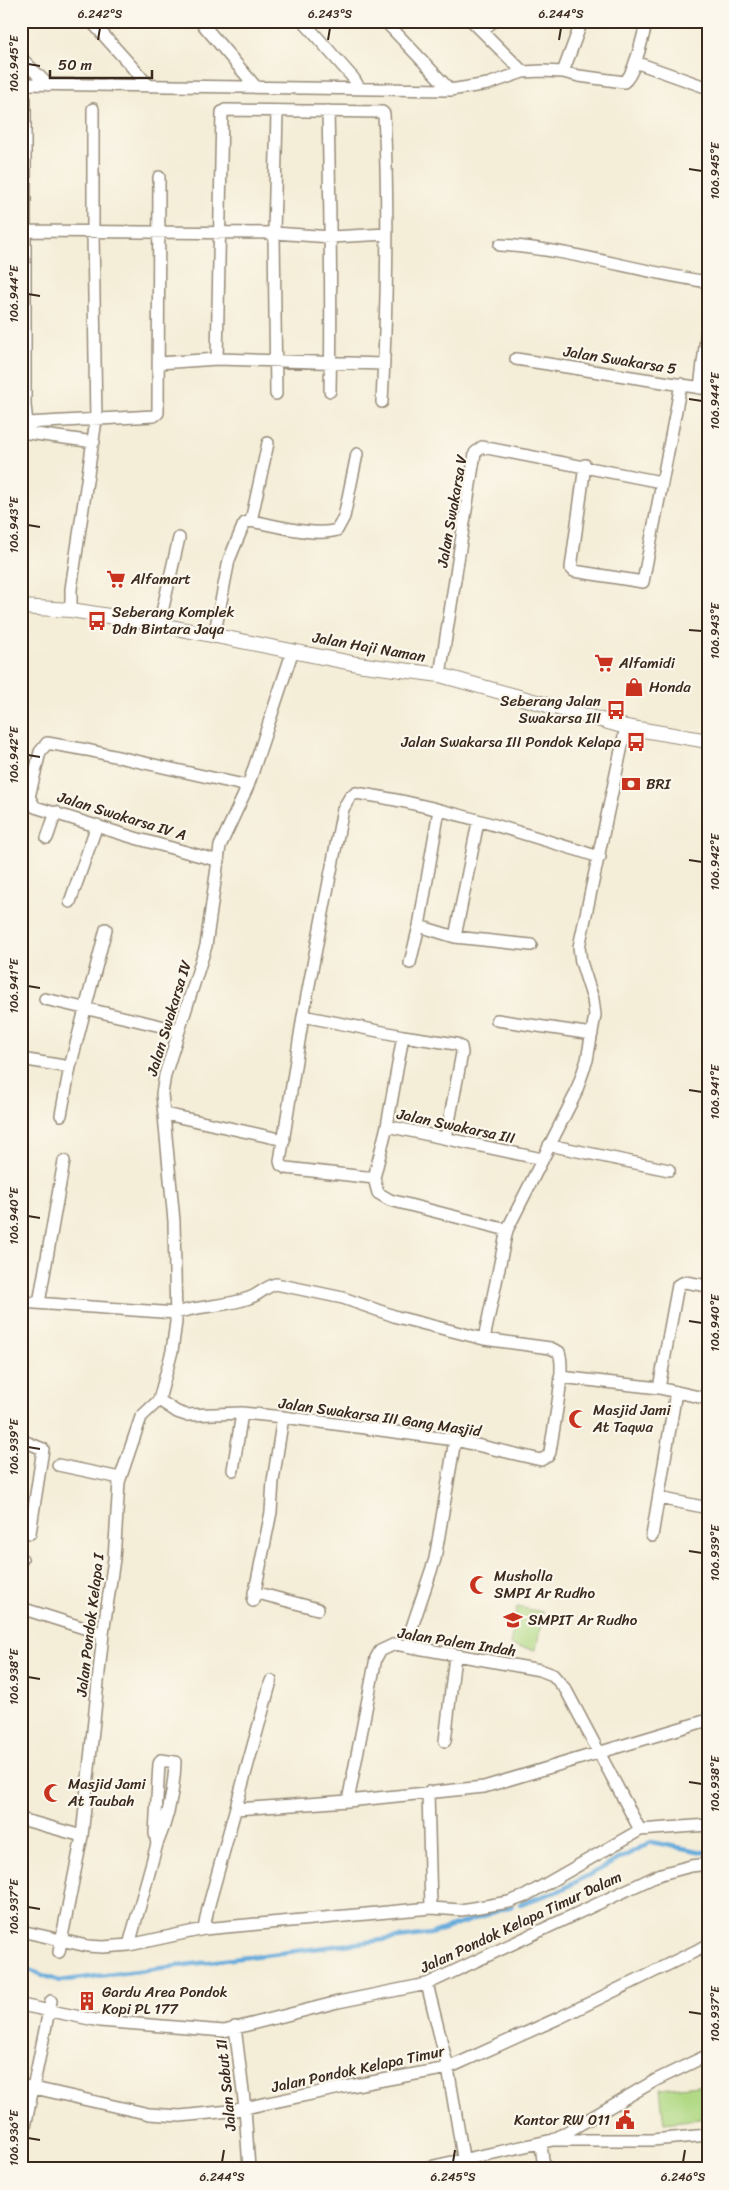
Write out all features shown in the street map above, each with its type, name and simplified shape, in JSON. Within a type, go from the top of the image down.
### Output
[{"type":"street","points":[[91,21],[149,86]]},
{"type":"street","points":[[200,21],[256,87]]},
{"type":"street","points":[[303,21],[354,79],[360,89]]},
{"type":"street","points":[[385,21],[450,90]]},
{"type":"street","points":[[472,21],[523,72]]},
{"type":"street","points":[[482,30],[494,21]]},
{"type":"street","points":[[563,72],[582,21]]},
{"type":"street","points":[[21,84],[450,90],[488,84],[523,72],[563,72],[624,82],[627,80],[635,62],[647,21]]},
{"type":"street","points":[[21,58],[48,85]]},
{"type":"street","points":[[635,62],[708,88]]},
{"type":"street","points":[[25,99],[26,420],[30,423],[157,415],[159,363],[159,177]]},
{"type":"street","points":[[71,610],[71,589],[96,420],[93,233],[94,109]]},
{"type":"street","points":[[217,359],[221,113],[225,110],[381,112],[384,114],[387,169],[387,292],[382,402]]},
{"type":"street","points":[[328,110],[331,237],[330,391]]},
{"type":"street","points":[[276,394],[274,233],[277,112]]},
{"type":"street","points":[[26,231],[274,233],[331,237],[387,234]]},
{"type":"street","points":[[500,245],[538,247],[708,282]]},
{"type":"street","points":[[681,384],[704,389],[708,322]]},
{"type":"street","points":[[159,363],[217,359],[384,364]]},
{"type":"street","name":"Jalan Swakarsa 5","points":[[516,359],[681,384],[643,582],[574,571],[570,564],[585,466]]},
{"type":"street","points":[[21,432],[94,442]]},
{"type":"street","points":[[251,521],[268,443]]},
{"type":"street","name":"Jalan Swakarsa V","points":[[440,675],[475,453],[482,447],[661,482]]},
{"type":"street","points":[[214,637],[228,560],[245,522],[251,521],[325,532],[337,530],[344,517],[357,454]]},
{"type":"street","points":[[159,625],[179,538]]},
{"type":"street","name":"Jalan Haji Naman","points":[[21,607],[71,610],[293,650],[358,664],[440,675],[626,726],[708,741]]},
{"type":"street","name":"Jalan Swakarsa IV","points":[[176,1313],[174,1229],[162,1094],[165,1076],[206,946],[220,846],[248,786],[293,650]]},
{"type":"street","points":[[484,1339],[507,1230],[582,1079],[595,1015],[593,999],[580,962],[579,947],[600,857],[626,726]]},
{"type":"street","points":[[25,795],[40,752],[47,743],[87,750],[248,786]]},
{"type":"street","points":[[507,1230],[390,1200],[378,1193],[374,1178],[283,1167],[280,1161],[304,1016],[343,809],[356,793],[439,810],[600,857]]},
{"type":"street","name":"Jalan Swakarsa IV A","points":[[25,795],[35,807],[135,838],[219,861]]},
{"type":"street","points":[[410,963],[419,926],[439,810]]},
{"type":"street","points":[[47,838],[56,812]]},
{"type":"street","points":[[454,937],[478,822]]},
{"type":"street","points":[[70,902],[97,826]]},
{"type":"street","points":[[419,926],[454,937],[531,945]]},
{"type":"street","points":[[61,1115],[70,1067],[106,929]]},
{"type":"street","points":[[45,999],[178,1030]]},
{"type":"street","points":[[304,1016],[403,1036],[456,1044],[461,1047],[462,1053],[446,1138]]},
{"type":"street","points":[[497,1020],[592,1034]]},
{"type":"street","points":[[387,1126],[403,1036]]},
{"type":"street","points":[[21,1059],[70,1067]]},
{"type":"street","points":[[165,1114],[284,1140]]},
{"type":"street","name":"Jalan Swakarsa III","points":[[374,1178],[387,1126],[542,1159]]},
{"type":"street","points":[[549,1145],[669,1170]]},
{"type":"street","points":[[39,1304],[64,1161]]},
{"type":"street","points":[[659,1388],[678,1285],[685,1282],[708,1286]]},
{"type":"street","points":[[21,1302],[176,1313],[249,1299],[261,1294],[270,1285],[276,1284],[343,1298],[397,1317],[484,1339],[555,1350],[561,1357],[560,1377],[659,1388],[708,1399]]},
{"type":"street","points":[[159,1400],[172,1350],[176,1313]]},
{"type":"street","name":"Jalan Swakarsa III Gang Masjid","points":[[159,1400],[177,1412],[186,1415],[242,1413],[283,1416],[455,1440],[541,1460],[545,1459],[550,1452],[560,1377]]},
{"type":"street","points":[[652,1536],[676,1392]]},
{"type":"street","name":"Jalan Pondok Kelapa I","points":[[59,1952],[82,1836],[103,1634],[114,1559],[120,1478],[141,1417],[159,1400]]},
{"type":"street","points":[[233,1470],[242,1413]]},
{"type":"street","points":[[283,1416],[273,1482],[271,1512],[253,1597],[318,1609]]},
{"type":"street","points":[[21,1440],[43,1449],[30,1533]]},
{"type":"street","name":"Jalan Palem Indah","points":[[409,1636],[435,1559],[455,1440]]},
{"type":"street","points":[[58,1465],[120,1478]]},
{"type":"street","points":[[659,1498],[708,1508]]},
{"type":"street","points":[[21,1608],[103,1634]]},
{"type":"street","name":"Jalan Palem Indah","points":[[348,1802],[376,1658],[380,1651],[395,1644],[540,1670],[553,1676],[561,1684],[598,1752]]},
{"type":"street","points":[[445,1741],[455,1656]]},
{"type":"street","points":[[204,1930],[208,1908],[271,1681]]},
{"type":"street","points":[[236,1809],[348,1802],[428,1792],[468,1790],[498,1784],[708,1720]]},
{"type":"street","points":[[598,1752],[640,1830]]},
{"type":"street","points":[[129,1945],[157,1844],[162,1834],[173,1785],[175,1762],[172,1760],[161,1760],[158,1764],[155,1833],[157,1844]]},
{"type":"street","points":[[428,1792],[431,1908]]},
{"type":"street","points":[[21,1819],[82,1836]]},
{"type":"street","points":[[21,1931],[87,1946],[129,1945],[204,1930],[431,1908],[461,1910],[480,1908],[525,1896],[640,1830],[708,1826]]},
{"type":"street","name":"Jalan Pondok Kelapa Timur Dalam","points":[[21,2005],[50,2006],[100,2021],[128,2025],[224,2031],[370,1995],[427,1984],[661,1874],[691,1866],[708,1864]]},
{"type":"street","name":"Jalan Pondok Kelapa Timur","points":[[21,2085],[149,2114],[180,2116],[245,2108],[345,2086],[448,2068],[559,2018],[708,1945]]},
{"type":"street","points":[[427,1984],[448,2068],[464,2164]]},
{"type":"street","points":[[21,2146],[50,2006]]},
{"type":"street","name":"Jalan Sabut II","points":[[235,2028],[245,2108],[249,2169]]},
{"type":"street","points":[[547,2142],[656,2080],[708,2055]]},
{"type":"street","points":[[420,2169],[464,2164],[547,2142],[652,2140],[708,2135]]},
{"type":"street","points":[[544,2169],[547,2142]]},
{"type":"green space","points":[[517,1607],[543,1612],[536,1650],[510,1645]]},
{"type":"green space","points":[[708,2084],[708,2118],[664,2123],[660,2089]]},
{"type":"waterway","points":[[520,1904],[561,1890],[651,1842],[708,1853]]},
{"type":"waterway","points":[[21,1967],[59,1981],[430,1934],[512,1906]]},
{"type":"place","name":"Alfamart","points":[[116,579]]},
{"type":"place","name":"Seberang Komplek Ddn Bintara Jaya","points":[[97,621]]},
{"type":"place","name":"Alfamidi","points":[[604,663]]},
{"type":"place","name":"Honda","points":[[634,687]]},
{"type":"place","name":"Seberang Jalan Swakarsa III","points":[[616,710]]},
{"type":"place","name":"Jalan Swakarsa III Pondok Kelapa","points":[[636,742]]},
{"type":"place","name":"BRI","points":[[631,784]]},
{"type":"place","name":"Masjid Jami At Taqwa","points":[[578,1419]]},
{"type":"place","name":"Musholla SMPI Ar Rudho","points":[[479,1585]]},
{"type":"place","name":"SMPIT Ar Rudho","points":[[513,1620]]},
{"type":"place","name":"Masjid Jami At Taubah","points":[[53,1793]]},
{"type":"place","name":"Gardu Area Pondok Kopi PL 177","points":[[87,2001]]},
{"type":"place","name":"Kantor RW 011","points":[[625,2120]]}]
